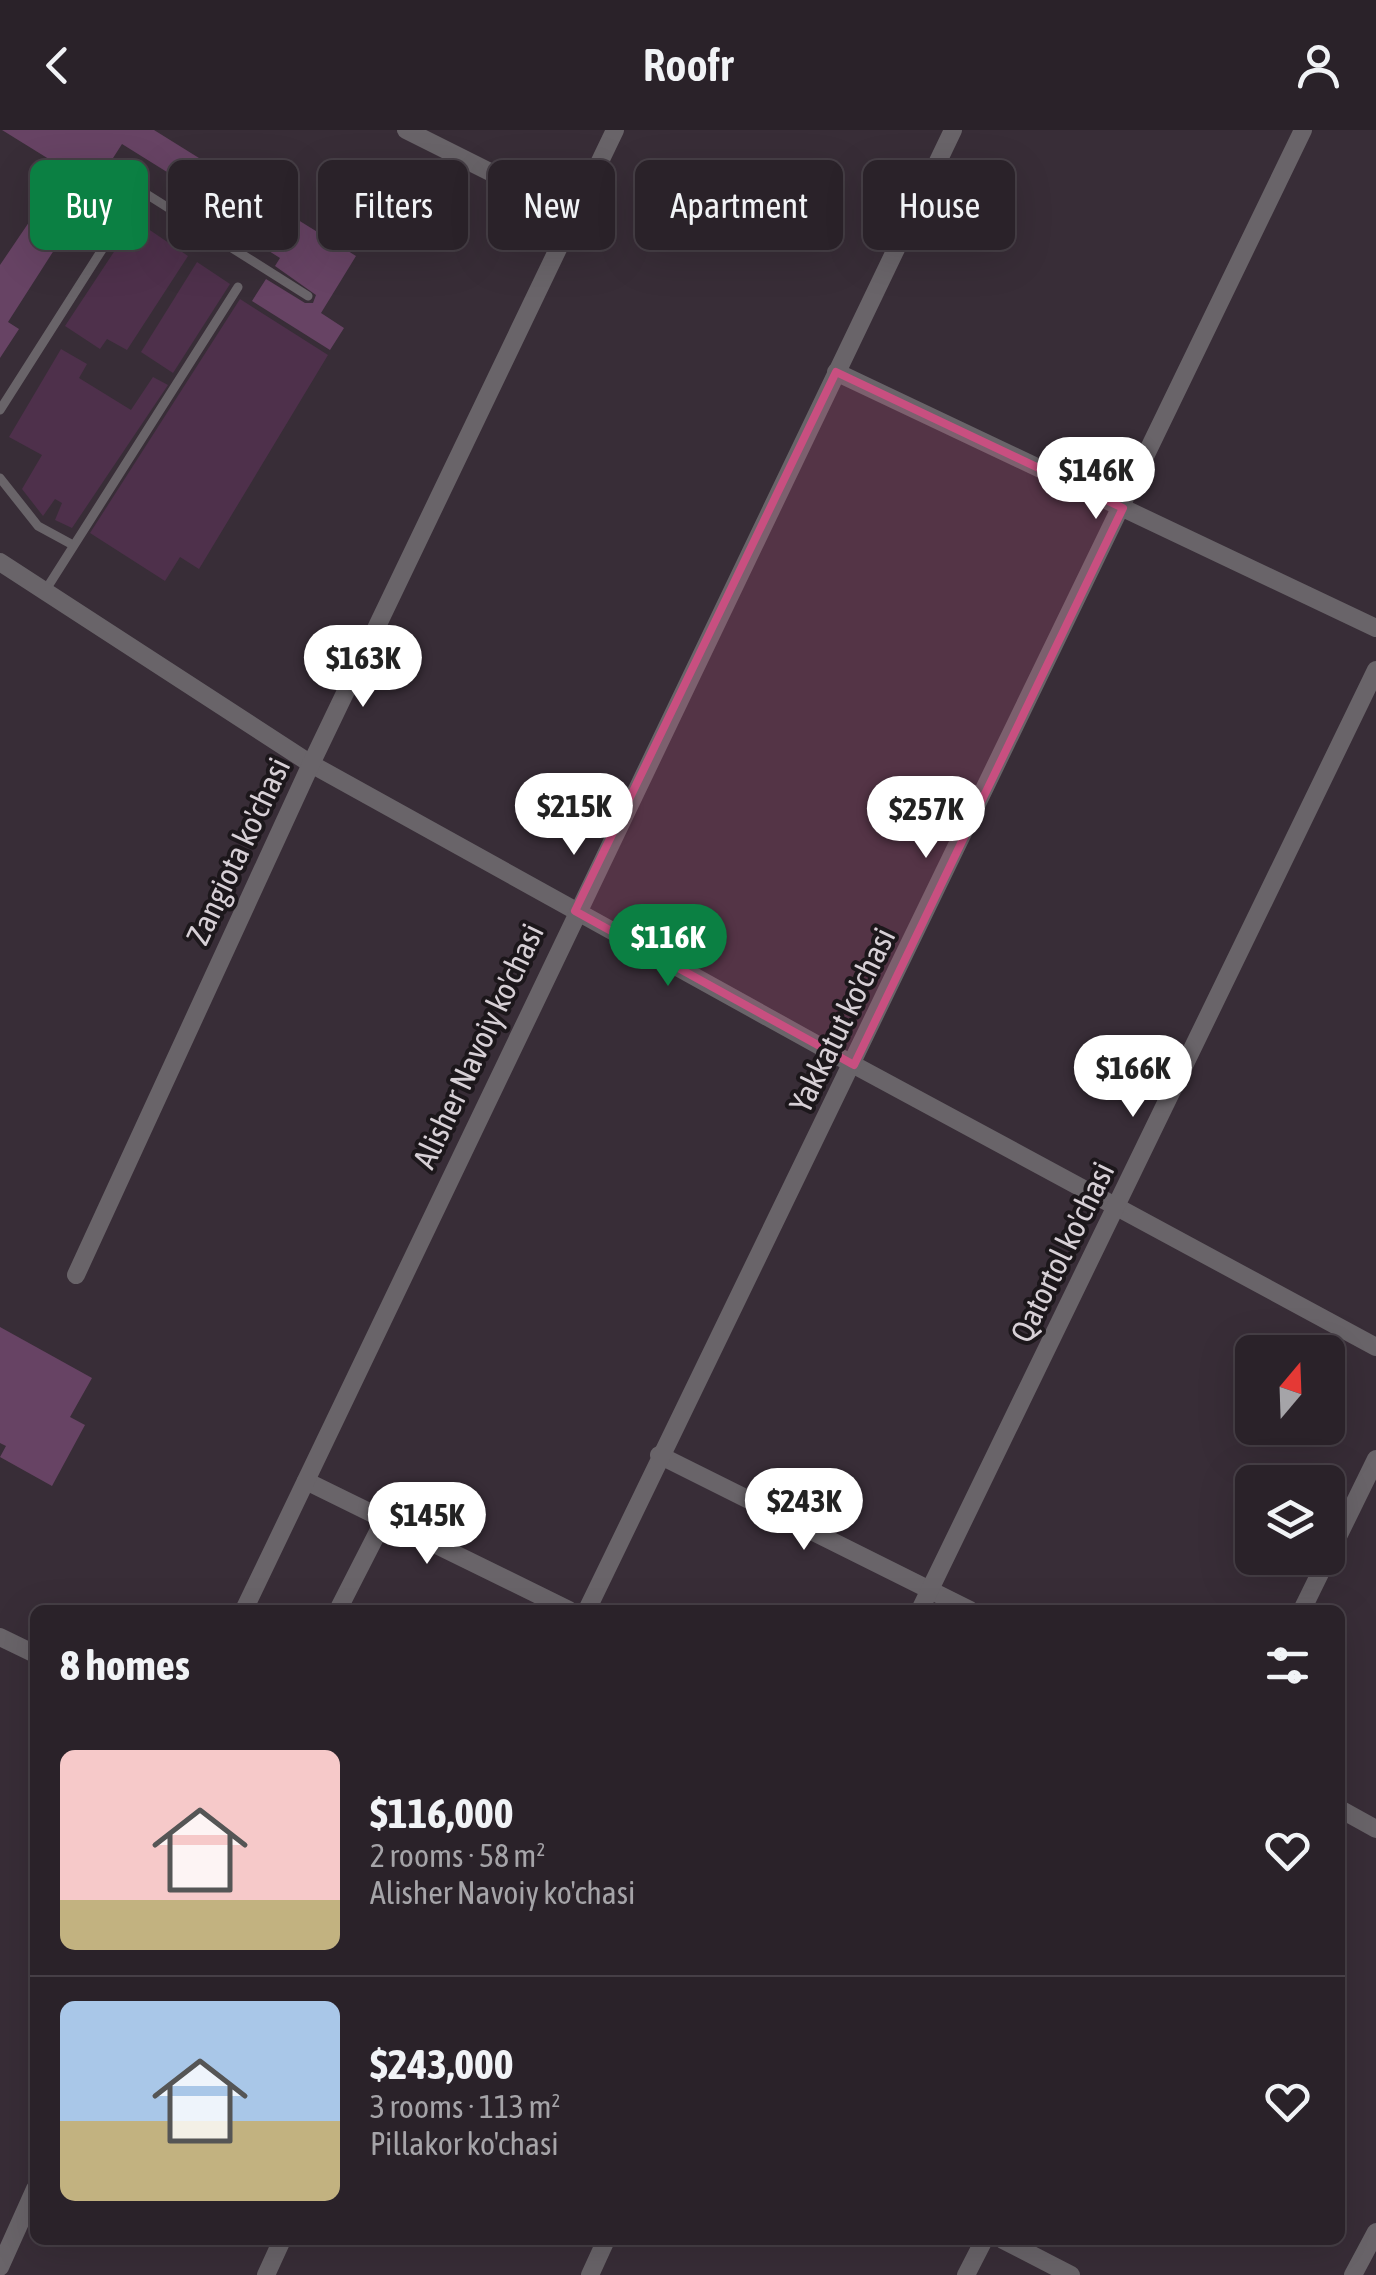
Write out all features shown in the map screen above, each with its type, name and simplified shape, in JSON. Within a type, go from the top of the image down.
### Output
[{"type":"street","points":[[406,130],[488,171]]},
{"type":"street","name":"Zangiota ko'chasi","points":[[602,160],[616,130]]},
{"type":"street","name":"Alisher Navoiy ko'chasi","points":[[246,1605],[575,910],[953,130]]},
{"type":"street","name":"Yakkatut ko'chasi","points":[[588,1605],[659,1454],[854,1065],[1303,130]]},
{"type":"street","name":"Zangiota ko'chasi","points":[[76,1275],[311,764],[559,250]]},
{"type":"street","points":[[836,372],[1376,628]]},
{"type":"street","points":[[0,562],[311,764],[854,1065],[1376,1347]]},
{"type":"street","name":"Qatortol ko'chasi","points":[[922,1605],[1376,670]]},
{"type":"street","points":[[659,1454],[960,1605]]},
{"type":"street","points":[[1304,1605],[1376,1459]]},
{"type":"street","points":[[306,1481],[559,1605]]},
{"type":"street","points":[[341,1605],[384,1520]]},
{"type":"street","points":[[0,1637],[30,1652]]},
{"type":"street","points":[[1345,1813],[1376,1829]]},
{"type":"street","points":[[0,2267],[30,2200]]},
{"type":"street","points":[[1353,2275],[1376,2232]]},
{"type":"street","points":[[266,2275],[280,2245]]},
{"type":"street","points":[[590,2275],[604,2245]]},
{"type":"street","points":[[966,2275],[981,2245]]},
{"type":"street","points":[[1012,2245],[1071,2275]]},
{"type":"lane","points":[[0,410],[140,190],[308,296]]},
{"type":"lane","points":[[44,590],[238,287]]},
{"type":"lane","points":[[0,478],[38,526],[73,545]]},
{"type":"highlighted area","points":[[836,372],[1123,508],[854,1065],[575,911]]},
{"type":"shaded area","points":[[148,229],[168,242],[168,250],[179,250],[188,256],[127,350],[107,339],[100,349],[65,326],[115,250],[148,250]]},
{"type":"shaded area","points":[[197,262],[230,284],[173,373],[141,352]]},
{"type":"shaded area","points":[[240,299],[328,355],[199,569],[180,557],[165,581],[90,533]]},
{"type":"shaded area","points":[[61,349],[87,364],[79,378],[131,410],[153,377],[168,385],[72,528],[55,520],[62,503],[55,499],[43,516],[22,489],[42,455],[9,437]]},
{"type":"building","points":[[2,130],[154,130],[202,160],[168,160],[168,173],[122,144],[112,160],[50,160]]},
{"type":"building","points":[[298,220],[318,232],[318,250],[346,250],[356,256],[321,313],[344,328],[330,350],[252,301],[266,279],[305,303],[313,303],[316,295],[275,266],[280,258],[267,250],[298,250]]},
{"type":"building","points":[[30,221],[30,250],[54,250],[8,322],[19,329],[0,358],[0,265]]},
{"type":"building","points":[[0,1327],[92,1378],[70,1417],[85,1425],[52,1486],[0,1457],[6,1446],[0,1443]]}]
